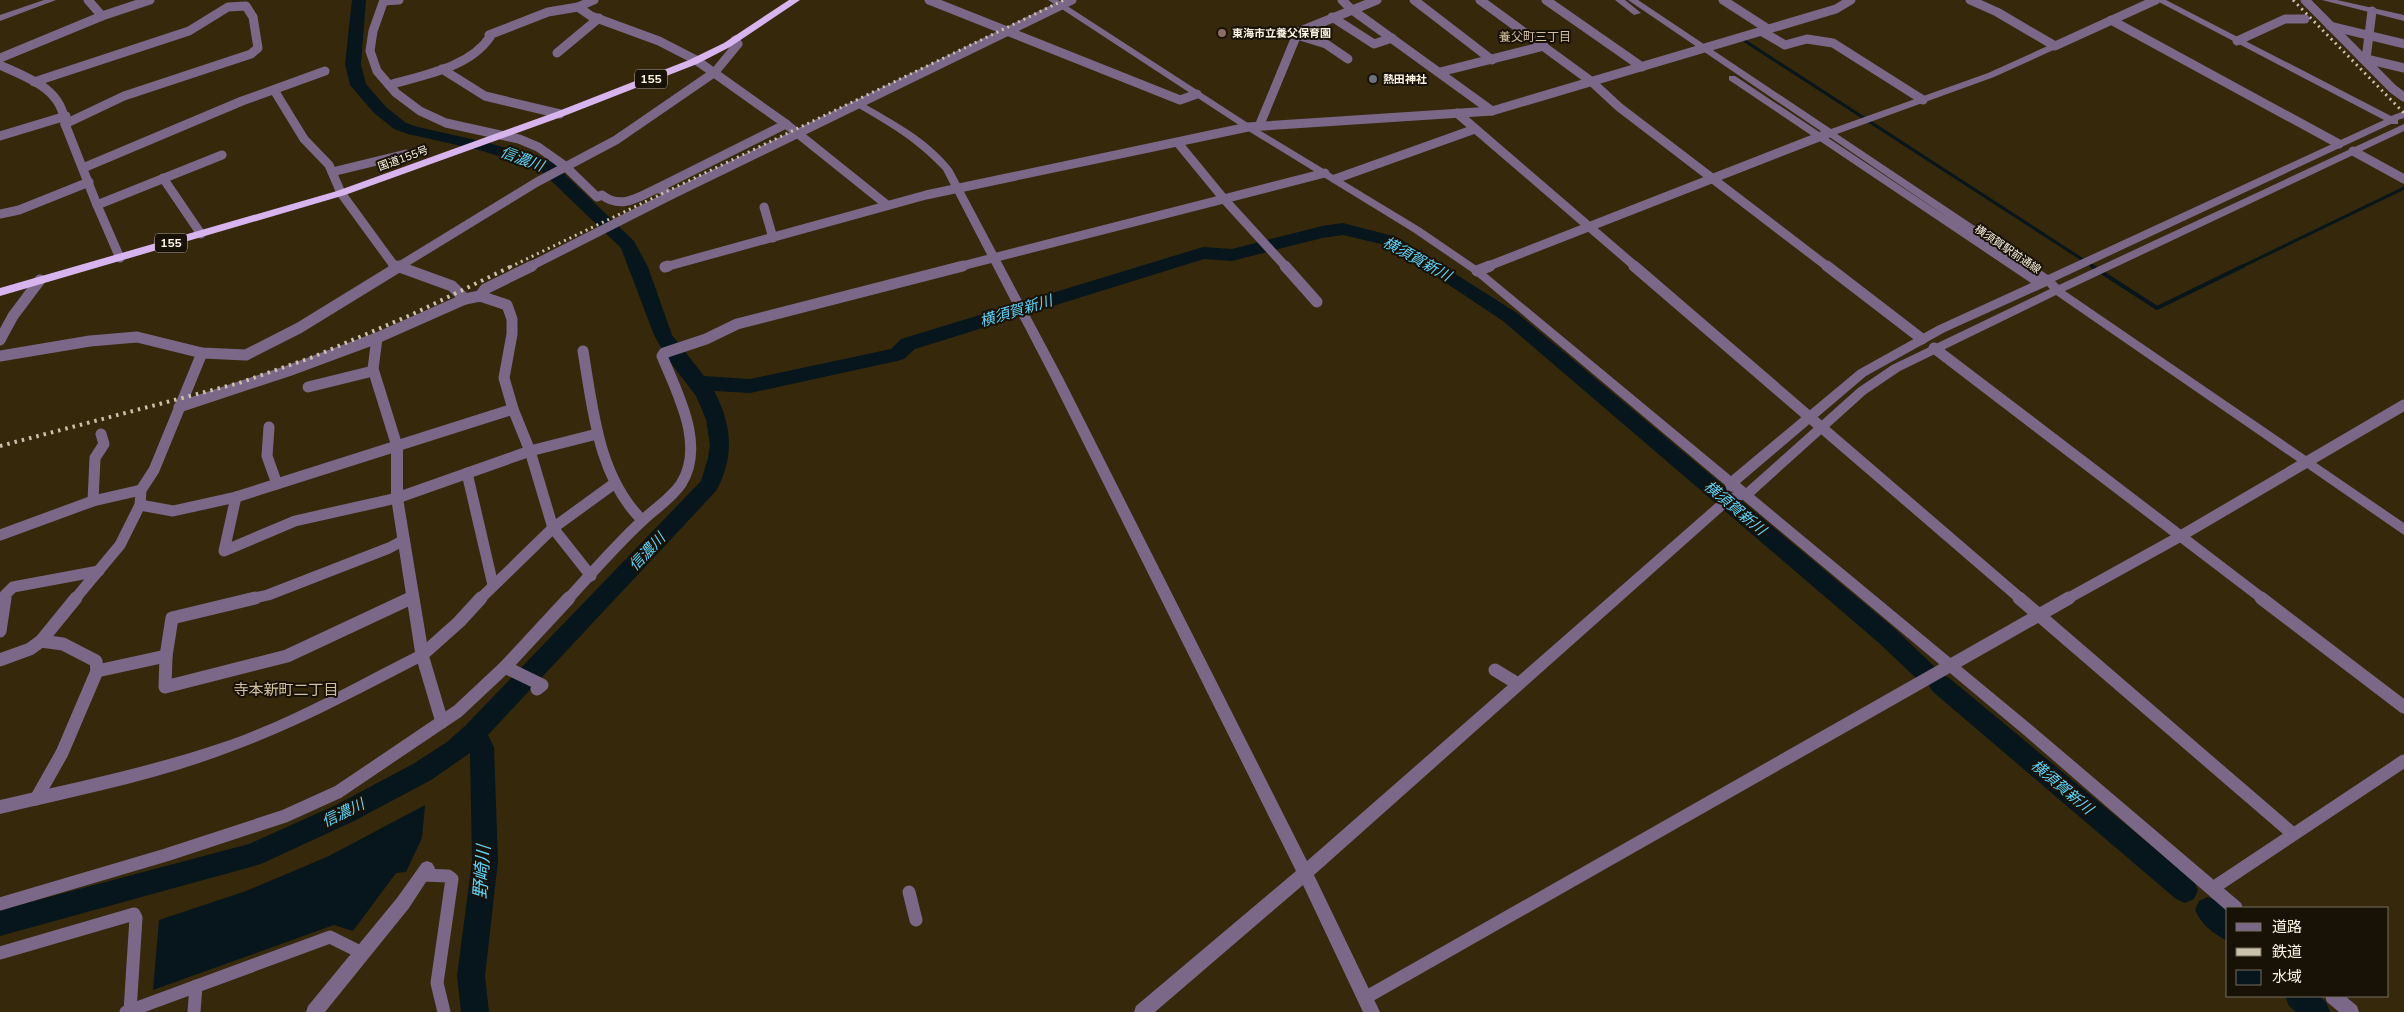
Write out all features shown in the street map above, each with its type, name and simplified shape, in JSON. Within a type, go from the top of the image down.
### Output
[{"type":"highway","name":"国道155号","points":[[0,292],[341,193],[560,114],[696,60],[735,40],[795,0]]},
{"type":"street","points":[[0,18],[52,0]]},
{"type":"street","points":[[88,0],[102,16]]},
{"type":"street","points":[[0,58],[102,16],[150,0]]},
{"type":"street","points":[[399,0],[384,1],[373,28],[370,53],[372,61],[388,86],[402,100],[422,114],[470,130],[528,142],[564,168],[596,197],[602,195],[612,202],[624,204],[786,124]]},
{"type":"street","points":[[388,86],[442,69],[487,45],[489,35],[548,12],[578,7],[594,0]]},
{"type":"street","points":[[929,0],[1180,100],[1197,94]]},
{"type":"street","points":[[480,296],[485,289],[633,216],[671,195],[1008,32],[1057,3],[1072,0]]},
{"type":"street","points":[[1342,0],[1351,9],[1492,111]]},
{"type":"street","points":[[1260,124],[1298,32],[1377,0]]},
{"type":"street","points":[[1414,0],[1492,60]]},
{"type":"street","points":[[1480,0],[1592,82],[1619,107],[1922,339]]},
{"type":"street","points":[[1546,0],[1642,68]]},
{"type":"street","name":"横須賀駅前通線","points":[[1619,0],[2037,284],[2058,291]]},
{"type":"street","name":"横須賀駅前通線","points":[[1632,0],[2048,280],[2058,291]]},
{"type":"street","points":[[665,267],[887,206],[957,189],[1178,143],[1248,126],[1492,111],[1704,49],[1836,8],[1851,0]]},
{"type":"street","points":[[1972,0],[2055,46]]},
{"type":"street","points":[[2133,0],[2144,5]]},
{"type":"street","points":[[1477,271],[1715,180],[1830,133],[1992,75],[2158,0],[2404,127]]},
{"type":"street","points":[[2305,0],[2396,92],[2404,96]]},
{"type":"street","points":[[2326,0],[2404,18]]},
{"type":"street","points":[[2364,58],[2372,11],[2370,0]]},
{"type":"street","points":[[1727,1],[1786,45],[1807,39],[1833,43],[1923,100]]},
{"type":"street","points":[[0,136],[65,120],[107,103],[256,52],[257,29],[253,16],[245,3],[228,7],[189,31],[55,73],[34,82]]},
{"type":"street","points":[[1057,3],[1477,271],[1733,482],[1948,665],[2029,731],[2234,907]]},
{"type":"street","points":[[578,7],[591,16],[659,41],[715,72],[786,124],[887,206]]},
{"type":"street","points":[[1332,17],[1374,44],[1392,38]]},
{"type":"street","points":[[557,53],[599,18]]},
{"type":"street","points":[[2237,41],[2285,19],[2305,19]]},
{"type":"street","points":[[2112,20],[2339,144]]},
{"type":"street","points":[[2330,26],[2404,44]]},
{"type":"street","points":[[1297,35],[1326,44],[1348,59]]},
{"type":"street","points":[[0,356],[90,341],[137,337],[202,353],[246,355],[299,328],[537,182],[616,140],[715,72],[738,44],[735,40]]},
{"type":"street","points":[[1440,72],[1544,46]]},
{"type":"street","points":[[2364,58],[2404,68]]},
{"type":"street","points":[[0,65],[53,92],[120,258]]},
{"type":"street","points":[[442,69],[485,96],[560,114]]},
{"type":"street","points":[[83,168],[325,71]]},
{"type":"street","points":[[274,90],[304,139],[329,165],[341,193],[396,267],[452,286],[465,299]]},
{"type":"street","points":[[858,104],[905,132],[928,149],[947,169],[996,258],[1306,873],[1369,1005],[1948,665],[2179,537],[2305,462],[2403,407]]},
{"type":"street","points":[[1458,113],[1475,130],[2040,614],[2293,834]]},
{"type":"street","points":[[1725,502],[1733,482],[1862,373],[1922,339],[2037,284],[2404,114]]},
{"type":"street","points":[[1142,1012],[1306,873],[1725,502],[1747,494],[1823,428],[1862,391],[1896,368],[1934,348],[2404,127]]},
{"type":"street","points":[[1334,179],[1475,130]]},
{"type":"street","points":[[1178,143],[1224,199],[1317,302]]},
{"type":"street","points":[[2353,151],[2404,179]]},
{"type":"street","points":[[332,172],[406,154]]},
{"type":"street","points":[[97,205],[222,155]]},
{"type":"street","points":[[0,904],[166,855],[284,816],[338,792],[458,711],[511,670],[591,576],[642,520],[656,512],[678,488],[691,466],[692,448],[686,417],[662,356],[670,351],[706,339],[737,324],[1325,173]]},
{"type":"street","points":[[163,178],[201,234]]},
{"type":"street","points":[[0,214],[19,210],[89,182]]},
{"type":"street","points":[[658,188],[671,195]]},
{"type":"street","points":[[764,207],[773,238]]},
{"type":"street","points":[[0,340],[13,316],[40,280]]},
{"type":"street","points":[[2058,291],[2404,530]]},
{"type":"street","points":[[179,407],[288,371],[377,338],[465,299],[480,296],[507,305],[512,319],[512,334],[504,378],[513,410],[530,451],[552,528],[591,576]]},
{"type":"street","points":[[377,338],[373,371],[397,446],[397,498],[422,656],[442,722]]},
{"type":"street","points":[[1934,348],[2404,707]]},
{"type":"street","points":[[583,351],[597,434],[615,484],[634,514],[642,520]]},
{"type":"street","points":[[0,660],[30,649],[41,641],[120,544],[140,505],[141,490],[154,470],[202,353]]},
{"type":"street","points":[[308,387],[373,371]]},
{"type":"street","points":[[140,505],[173,511],[236,497],[513,410]]},
{"type":"street","points":[[269,427],[265,449],[267,465],[277,484]]},
{"type":"street","points":[[93,501],[95,458],[104,444],[101,434]]},
{"type":"street","points":[[236,497],[224,551],[295,521],[397,498],[530,451],[597,434]]},
{"type":"street","points":[[467,473],[493,585]]},
{"type":"street","points":[[0,807],[148,772],[233,746],[290,722],[422,656],[459,622],[493,585],[552,528],[615,484]]},
{"type":"street","points":[[0,535],[93,501],[141,490]]},
{"type":"street","points":[[404,540],[389,548],[268,595],[172,618],[166,656],[165,686],[287,656],[413,597]]},
{"type":"street","points":[[0,631],[5,595],[13,588],[99,571]]},
{"type":"street","points":[[36,799],[52,775],[68,743],[97,671],[96,661],[63,644],[41,641]]},
{"type":"street","points":[[97,671],[166,656]]},
{"type":"street","points":[[511,670],[537,686]]},
{"type":"street","points":[[1496,670],[1518,684]]},
{"type":"street","points":[[2213,888],[2404,761]]},
{"type":"street","points":[[314,1012],[425,871],[448,876],[452,880],[436,983],[444,1012]]},
{"type":"street","points":[[909,892],[916,920]]},
{"type":"street","points":[[0,953],[134,914],[136,918],[128,1011],[330,938],[362,953]]},
{"type":"street","points":[[194,1012],[196,986]]},
{"type":"street","points":[[2334,997],[2351,1012]]},
{"type":"water","points":[[425,805],[422,838],[406,872],[396,873],[353,931],[334,925],[153,990],[159,920],[246,891],[329,856]]},
{"type":"waterway","name":"信濃川","points":[[359,0],[353,64],[358,85],[380,110],[400,126],[414,131],[483,146],[545,165],[628,245],[639,267],[658,324],[666,341],[698,383]]},
{"type":"waterway","points":[[1745,41],[2094,267]]},
{"type":"waterway","points":[[2241,267],[2404,188]]},
{"type":"waterway","name":"横須賀新川","points":[[698,383],[750,386],[784,380],[897,354],[908,344],[1203,253],[1232,255],[1322,232],[1343,229],[1361,232],[1391,241],[1416,255],[1510,317],[1887,636],[1928,675]]},
{"type":"waterway","points":[[2092,266],[2157,308],[2243,266]]},
{"type":"waterway","name":"信濃川","points":[[474,734],[709,485],[719,458],[719,432],[712,406],[698,383]]},
{"type":"waterway","name":"横須賀新川","points":[[1940,684],[2185,890]]},
{"type":"waterway","name":"信濃川","points":[[0,923],[252,855],[345,813],[422,772],[456,750],[474,734]]},
{"type":"waterway","name":"野崎川","points":[[474,734],[482,747],[485,861],[471,976],[475,1012]]},
{"type":"waterway","name":"横須賀新川","points":[[2208,910],[2226,926]]},
{"type":"waterway","name":"横須賀新川","points":[[2300,997],[2316,1012]]},
{"type":"railway","points":[[510,267],[1064,0]]},
{"type":"railway","points":[[2293,0],[2404,113]]},
{"type":"railway","points":[[0,446],[239,383],[313,357],[413,314],[512,266]]},
{"type":"place","name":"東海市立養父保育園","points":[[1222,33]]},
{"type":"place","name":"熱田神社","points":[[1373,79]]},
{"type":"district","name":"養父町三丁目","points":[[1535,37]]},
{"type":"district","name":"寺本新町二丁目","points":[[286,690]]}]
